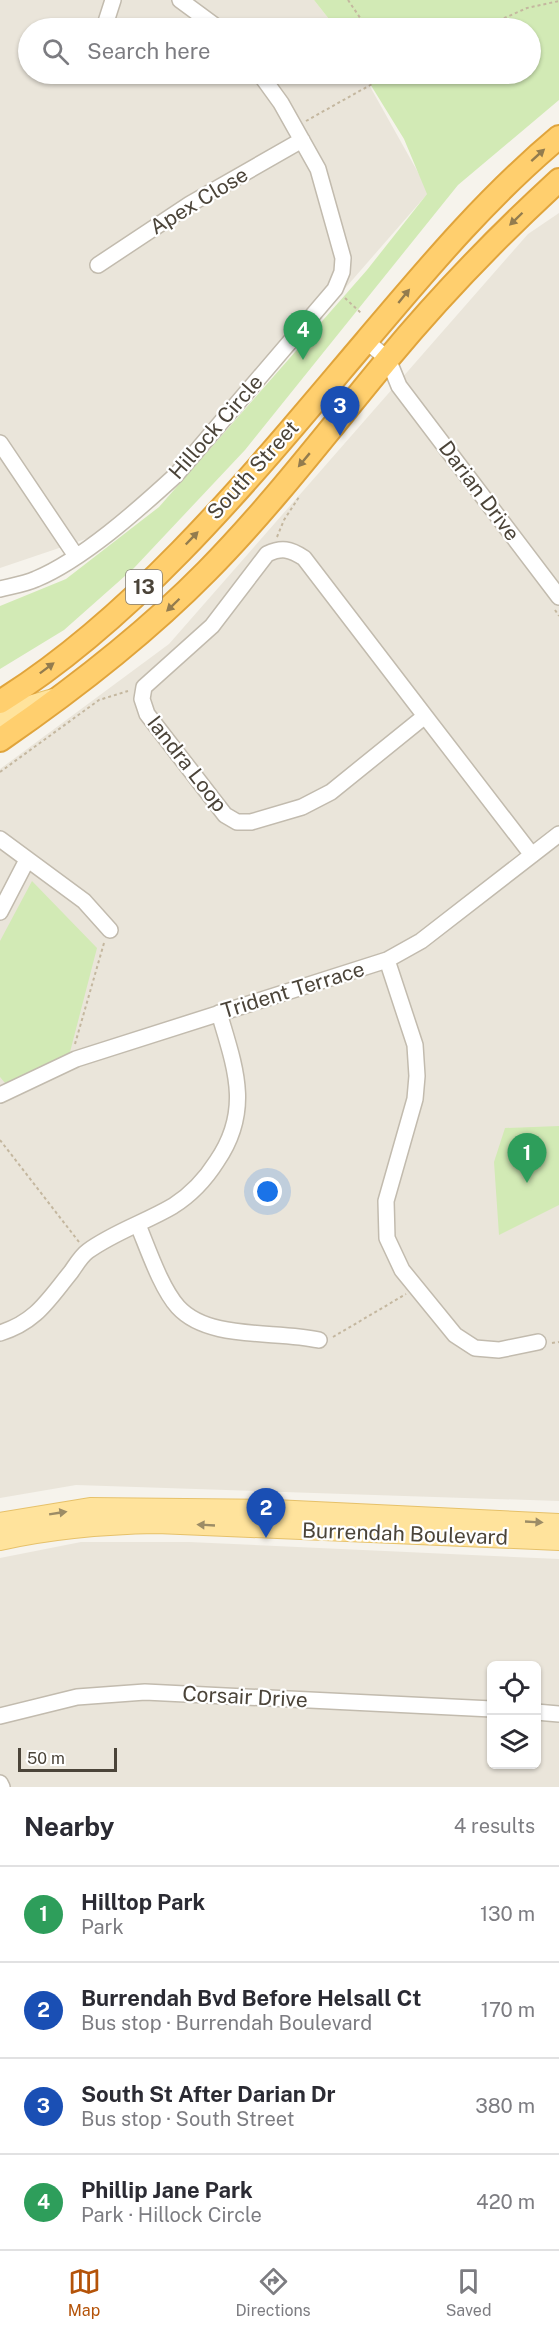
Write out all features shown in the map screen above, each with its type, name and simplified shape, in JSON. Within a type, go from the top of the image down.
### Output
[{"type":"highway","name":"South Street","points":[[0,702],[82,642],[147,585],[361,347],[464,226],[559,137]]},
{"type":"highway","name":"South Street","points":[[0,740],[62,697],[131,643],[208,571],[242,535],[382,366],[472,264],[559,180]]},
{"type":"main road","points":[[0,721],[19,709],[62,697]]},
{"type":"main road","name":"Burrendah Boulevard","points":[[0,1523],[90,1508],[274,1510],[559,1524]]},
{"type":"main road","name":"Burrendah Boulevard","points":[[0,1540],[44,1530],[92,1524],[158,1523],[559,1540]]},
{"type":"street","points":[[107,18],[113,0]]},
{"type":"street","points":[[180,0],[204,18]]},
{"type":"street","name":"Hillock Circle","points":[[0,589],[36,579],[76,556],[149,500],[176,475],[335,289],[342,272],[343,258],[318,169],[299,134],[266,84]]},
{"type":"street","name":"Apex Close","points":[[98,265],[299,134]]},
{"type":"street","name":"Darian Drive","points":[[361,347],[399,386],[553,577],[559,597]]},
{"type":"street","points":[[0,443],[76,556]]},
{"type":"street","name":"Iandra Loop","points":[[425,716],[331,792],[302,807],[251,822],[237,822],[225,815],[147,714],[142,699],[144,687],[212,626],[267,554],[279,549],[292,550],[304,558],[532,855]]},
{"type":"street","name":"Trident Terrace","points":[[0,1095],[76,1059],[387,960],[421,940],[559,834]]},
{"type":"street","points":[[0,839],[84,901],[110,930]]},
{"type":"street","points":[[0,912],[27,860]]},
{"type":"street","points":[[387,960],[415,1046],[417,1076],[415,1099],[386,1200],[387,1238],[402,1270],[455,1335],[475,1348],[499,1350],[538,1342]]},
{"type":"street","points":[[0,1333],[20,1327],[40,1311],[86,1252],[138,1225],[194,1191],[212,1169],[233,1133],[239,1102],[236,1071],[219,1013]]},
{"type":"street","points":[[138,1225],[177,1307],[195,1321],[215,1329],[294,1334],[319,1340]]},
{"type":"street","name":"Corsair Drive","points":[[0,1716],[77,1697],[146,1692],[487,1709]]},
{"type":"street","points":[[541,1712],[559,1714]]},
{"type":"street","points":[[0,1783],[2,1787]]},
{"type":"path","points":[[348,0],[360,18]]},
{"type":"path","points":[[504,18],[527,8],[559,1]]},
{"type":"path","points":[[299,134],[375,84]]},
{"type":"path","points":[[335,289],[363,314]]},
{"type":"path","points":[[0,772],[99,700],[110,694],[143,691]]},
{"type":"path","points":[[76,1059],[73,1050],[100,950],[110,930]]},
{"type":"path","points":[[0,1140],[86,1252]]},
{"type":"path","points":[[319,1340],[329,1339],[415,1287]]},
{"type":"shaded area","points":[[0,0],[314,0],[328,18],[18,18],[18,84],[369,84],[429,192],[204,450],[136,522],[0,568]]},
{"type":"shaded area","points":[[559,213],[559,1501],[76,1485],[0,1498],[0,769],[169,644],[528,234]]},
{"type":"shaded area","points":[[81,1542],[189,1542],[559,1559],[559,1787],[0,1787],[0,1558]]},
{"type":"green space","points":[[314,0],[559,0],[559,100],[458,185],[245,450],[134,568],[64,630],[0,669],[0,606],[66,579],[159,507],[367,270],[427,194],[404,139],[370,84],[541,84],[541,18],[328,18]]},
{"type":"green space","points":[[32,881],[97,948],[69,1056],[10,1089],[0,1077],[0,941]]},
{"type":"green space","points":[[559,1126],[559,1205],[499,1235],[494,1162],[505,1128]]},
{"type":"place","name":"Phillip Jane Park","points":[[303,360]]},
{"type":"place","name":"South St After Darian Dr","points":[[340,436]]},
{"type":"place","name":"Hilltop Park","points":[[527,1183]]},
{"type":"place","name":"Burrendah Bvd Before Helsall Ct","points":[[266,1538]]}]
